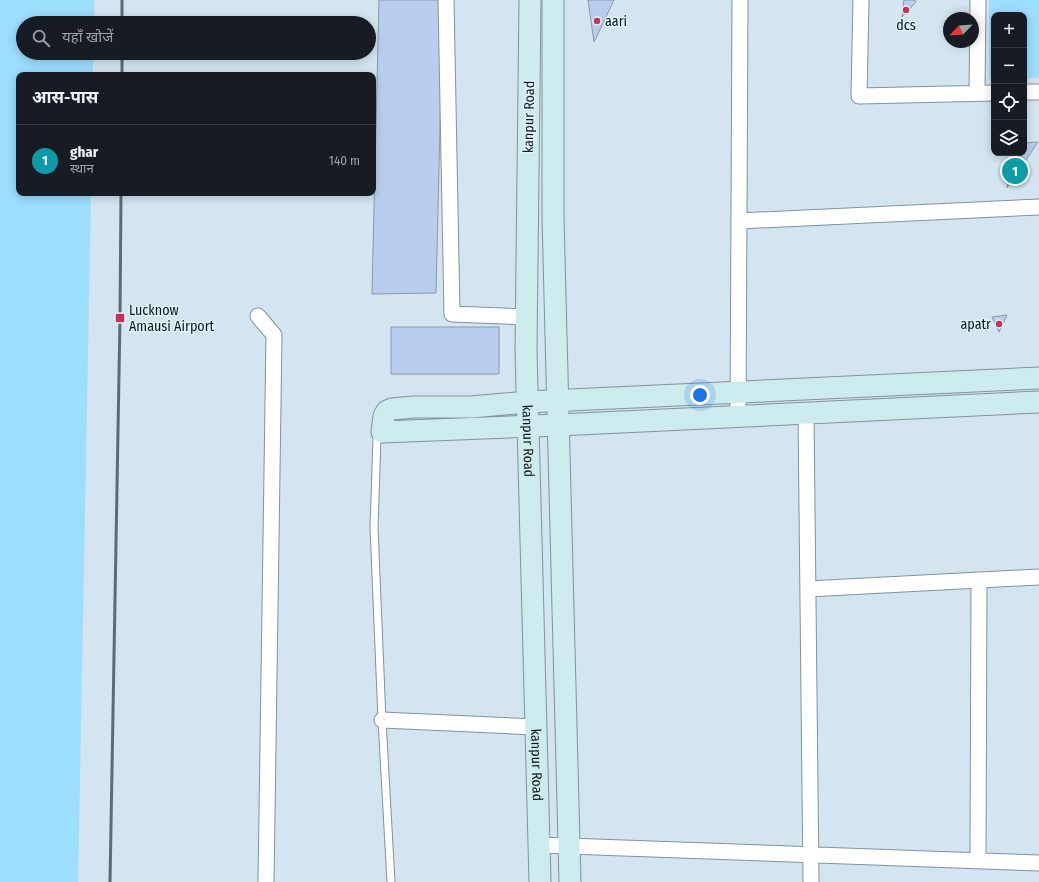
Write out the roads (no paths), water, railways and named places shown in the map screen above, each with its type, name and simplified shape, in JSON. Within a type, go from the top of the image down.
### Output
[{"type":"street","points":[[446,0],[452,314],[526,317]]},
{"type":"street","name":"kanpur Road","points":[[530,0],[526,317],[527,426],[540,882]]},
{"type":"street","points":[[553,0],[553,218],[570,882]]},
{"type":"street","points":[[738,417],[740,0]]},
{"type":"street","points":[[861,0],[859,96],[991,93]]},
{"type":"street","points":[[977,93],[978,0]]},
{"type":"street","points":[[1027,92],[1039,92]]},
{"type":"street","points":[[739,221],[1039,207]]},
{"type":"street","points":[[258,316],[274,334],[266,882]]},
{"type":"street","points":[[1039,378],[527,402],[471,406],[414,407],[392,409],[387,411],[384,416],[382,432],[806,414],[1039,402]]},
{"type":"street","points":[[806,414],[811,882]]},
{"type":"street","points":[[808,589],[1039,577]]},
{"type":"street","points":[[978,860],[979,580]]},
{"type":"street","points":[[382,720],[536,727]]},
{"type":"street","points":[[539,845],[1039,863]]},
{"type":"lane","points":[[382,432],[377,438],[374,527],[382,720],[391,882]]},
{"type":"railway","points":[[122,0],[122,16]]},
{"type":"railway","points":[[122,60],[122,72]]},
{"type":"railway","points":[[110,882],[121,196]]},
{"type":"place","name":"dcs","points":[[906,10]]},
{"type":"place","name":"aari","points":[[597,21]]},
{"type":"place","name":"ghar","points":[[1015,171]]},
{"type":"place","name":"Lucknow Amausi Airport","points":[[120,318]]},
{"type":"place","name":"apatr","points":[[999,324]]}]
